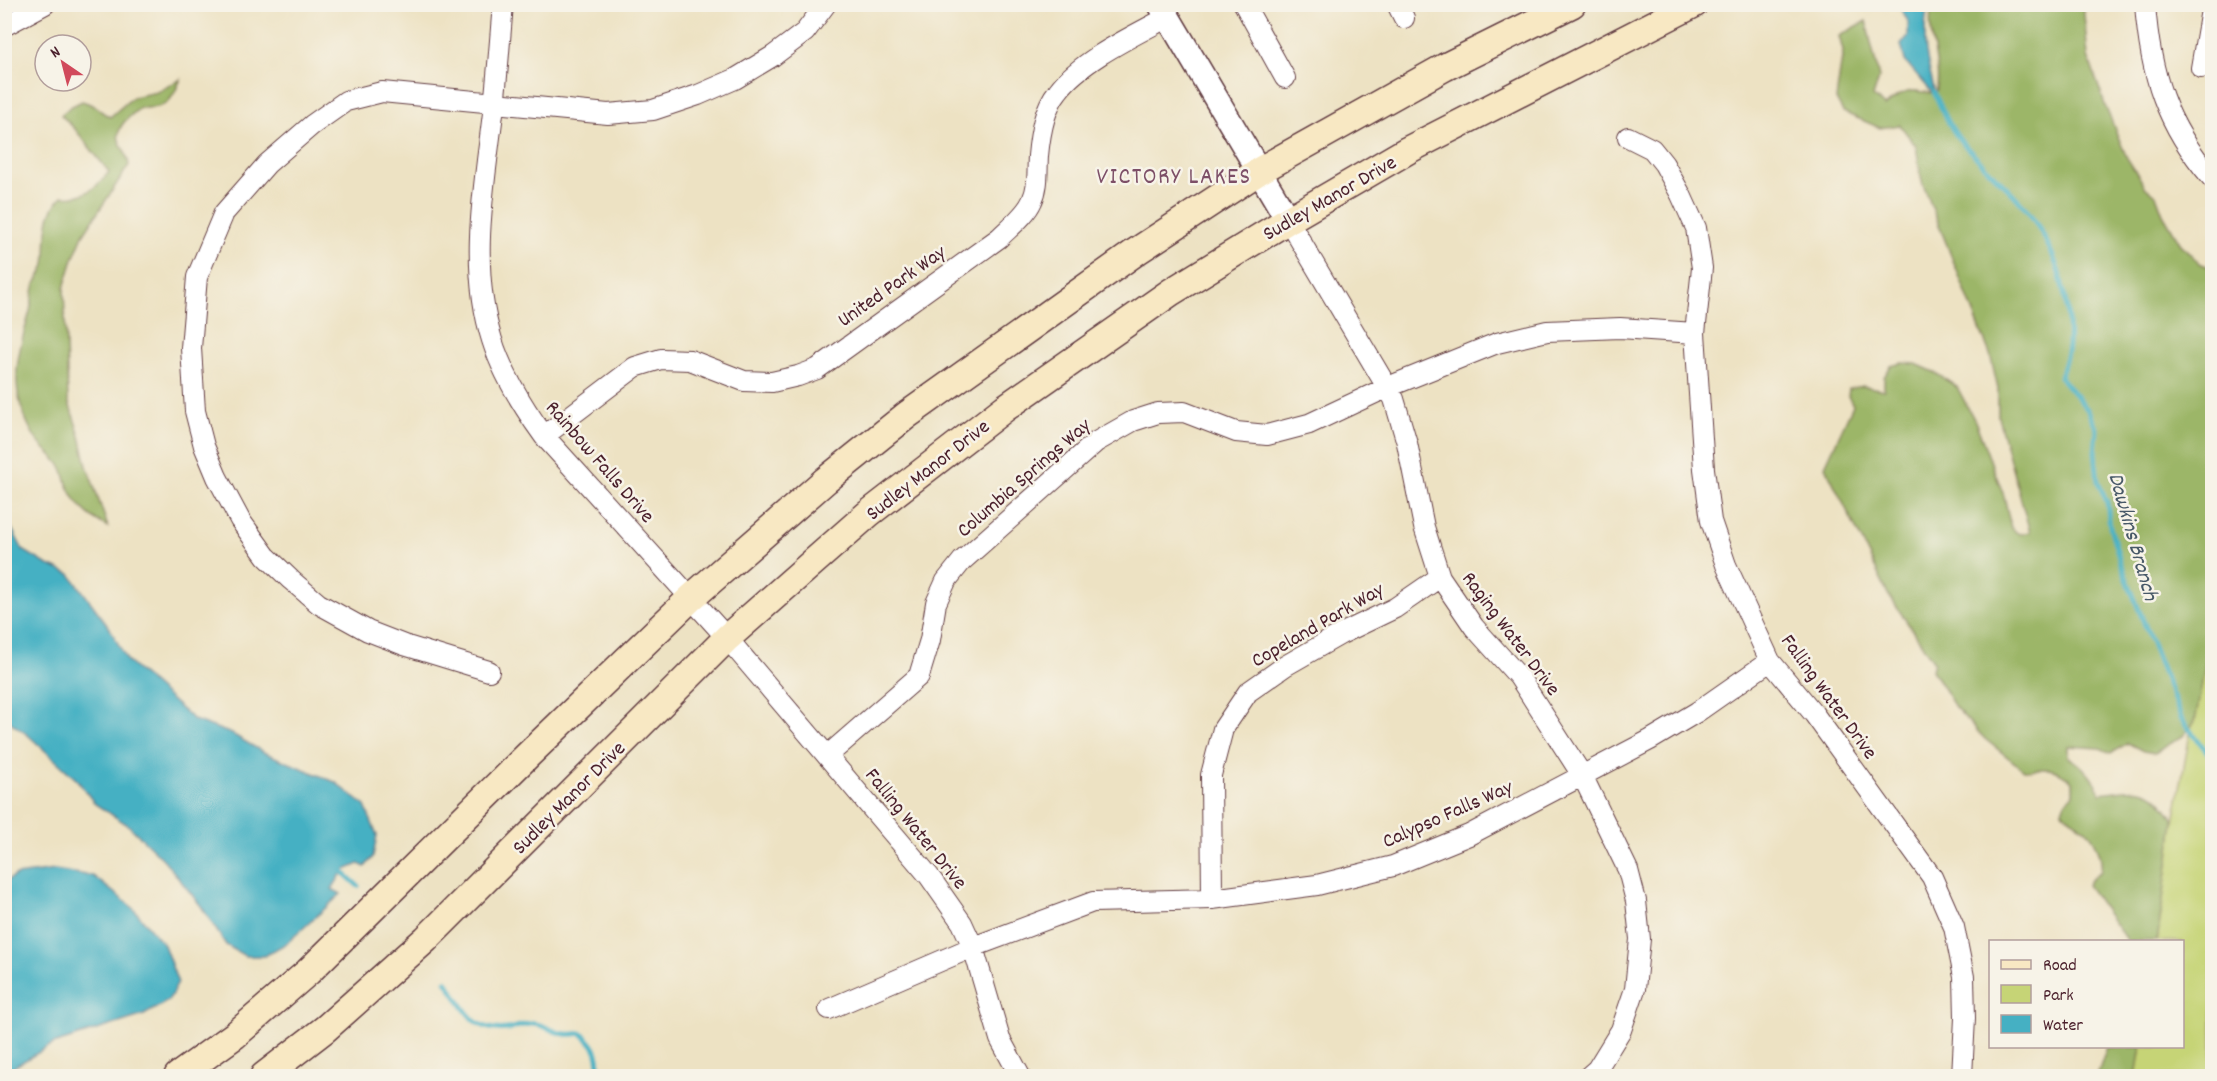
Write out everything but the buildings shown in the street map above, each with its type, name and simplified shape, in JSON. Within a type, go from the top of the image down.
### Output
[{"type":"main road","points":[[178,1077],[235,1035],[308,972],[528,754],[691,598],[826,480],[907,415],[1137,251],[1259,171],[1445,68],[1572,4]]},
{"type":"main road","name":"Sudley Manor Drive","points":[[264,1077],[325,1029],[426,939],[727,638],[868,514],[1005,408],[1171,292],[1288,220],[1408,150],[1694,4]]},
{"type":"street","points":[[4,26],[45,4]]},
{"type":"street","name":"Rainbow Falls Drive","points":[[503,4],[478,258],[483,301],[492,341],[506,375],[524,408],[544,436],[727,638]]},
{"type":"street","points":[[489,671],[404,645],[342,618],[319,604],[266,556],[240,520],[217,477],[204,446],[195,411],[191,348],[197,278],[224,213],[267,164],[312,125],[346,101],[382,92],[609,114],[653,110],[707,91],[754,68],[805,32],[826,4]]},
{"type":"street","points":[[2145,4],[2148,39],[2154,69],[2169,114],[2191,153],[2212,178]]},
{"type":"street","points":[[2201,68],[2212,4]]},
{"type":"street","points":[[1235,6],[1285,78]]},
{"type":"street","points":[[1164,11],[1288,220]]},
{"type":"street","name":"United Park Way","points":[[544,436],[635,367],[661,359],[690,360],[744,381],[772,382],[817,369],[999,238],[1018,219],[1032,202],[1039,177],[1038,157],[1047,110],[1058,90],[1104,52],[1164,11]]},
{"type":"street","name":"Falling Water Drive","points":[[1628,136],[1652,149],[1664,164],[1682,195],[1696,228],[1702,268],[1695,333],[1704,469],[1711,521],[1726,565],[1770,661],[1815,714],[1932,877],[1954,927],[1964,977],[1965,1018],[1962,1077]]},
{"type":"street","name":"Raging Water Drive","points":[[1288,220],[1394,399],[1407,443],[1424,527],[1440,577],[1474,627],[1519,677],[1582,775],[1628,870],[1636,901],[1640,939],[1635,988],[1621,1030],[1590,1077]]},
{"type":"street","name":"Columbia Springs Way","points":[[827,756],[919,676],[930,640],[936,603],[946,581],[962,561],[1096,442],[1133,421],[1158,413],[1184,412],[1236,432],[1267,435],[1309,424],[1388,387],[1497,343],[1547,331],[1620,328],[1695,333]]},
{"type":"street","name":"Copeland Park Way","points":[[1212,899],[1211,775],[1223,729],[1248,692],[1285,666],[1341,634],[1395,608],[1440,577]]},
{"type":"street","name":"Falling Water Drive","points":[[727,638],[929,876],[962,923],[973,947],[1000,1039],[1020,1077]]},
{"type":"street","name":"Calypso Falls Way","points":[[829,1009],[973,947],[1093,902],[1212,899],[1317,885],[1393,866],[1469,835],[1582,775],[1697,712],[1770,661]]},
{"type":"green space","points":[[1932,5],[2083,5],[2088,56],[2127,158],[2146,188],[2156,195],[2163,214],[2180,243],[2199,263],[2212,268],[2212,627],[2195,722],[2183,736],[2155,753],[2143,751],[2128,743],[2111,753],[2100,748],[2068,746],[2068,757],[2087,772],[2101,793],[2132,789],[2147,792],[2160,801],[2173,818],[2157,940],[2126,940],[2087,885],[2090,879],[2101,871],[2101,859],[2091,835],[2063,811],[2066,801],[2073,794],[2073,782],[2055,770],[2024,770],[1985,739],[1955,707],[1932,670],[1934,662],[1888,594],[1825,466],[1853,405],[1848,396],[1849,389],[1863,386],[1884,390],[1884,377],[1891,366],[1902,363],[1916,364],[1934,372],[1957,387],[1975,421],[2004,496],[2011,528],[2019,534],[2030,532],[1998,417],[1998,389],[1990,354],[1922,182],[1916,146],[1900,125],[1880,128],[1843,112],[1836,99],[1843,51],[1839,36],[1866,21],[1879,78],[1873,97],[1885,106],[1903,93],[1916,91],[1936,93],[1938,82],[1930,16]]},
{"type":"green space","points":[[181,79],[167,103],[157,107],[140,108],[121,127],[118,138],[129,165],[83,235],[64,288],[68,400],[108,527],[79,505],[71,493],[62,468],[33,434],[25,417],[17,387],[18,358],[34,287],[45,264],[47,228],[51,212],[63,196],[84,194],[109,172],[61,115],[82,101],[91,104],[110,117],[133,97],[157,92]]},
{"type":"green space","points":[[2212,613],[2212,1076],[2134,1076],[2139,1048],[2184,1048],[2184,940],[2157,940],[2174,821]]},
{"type":"green space","points":[[2107,1048],[2141,1048],[2136,1076],[2097,1076]]},
{"type":"water","points":[[1898,5],[1928,5],[1925,41],[1936,97],[1905,61],[1901,45],[1908,36],[1908,21]]},
{"type":"water","points":[[12,529],[23,550],[46,564],[70,574],[109,627],[128,662],[194,720],[232,734],[263,752],[335,782],[365,806],[377,835],[373,857],[365,867],[359,864],[343,871],[332,889],[341,894],[287,943],[264,956],[245,956],[226,945],[201,906],[164,860],[128,825],[95,804],[77,780],[29,736],[5,718],[4,541]]},
{"type":"water","points":[[55,870],[93,876],[132,907],[164,945],[178,983],[168,1001],[144,1015],[53,1044],[15,1066],[5,1076],[5,882],[16,875]]},
{"type":"waterway","name":"Dawkins Branch","points":[[1934,92],[1956,135],[2026,209],[2050,249],[2061,280],[2067,313],[2068,346],[2060,377],[2087,409],[2097,429],[2095,452],[2098,482],[2107,502],[2110,527],[2121,564],[2182,720],[2212,758]]},
{"type":"waterway","points":[[337,867],[358,886]]},
{"type":"waterway","points":[[446,981],[464,1009],[485,1027],[508,1029],[533,1024],[561,1033],[581,1033],[595,1048],[599,1069],[617,1076]]},
{"type":"district","name":"VICTORY LAKES","points":[[1174,175]]}]
